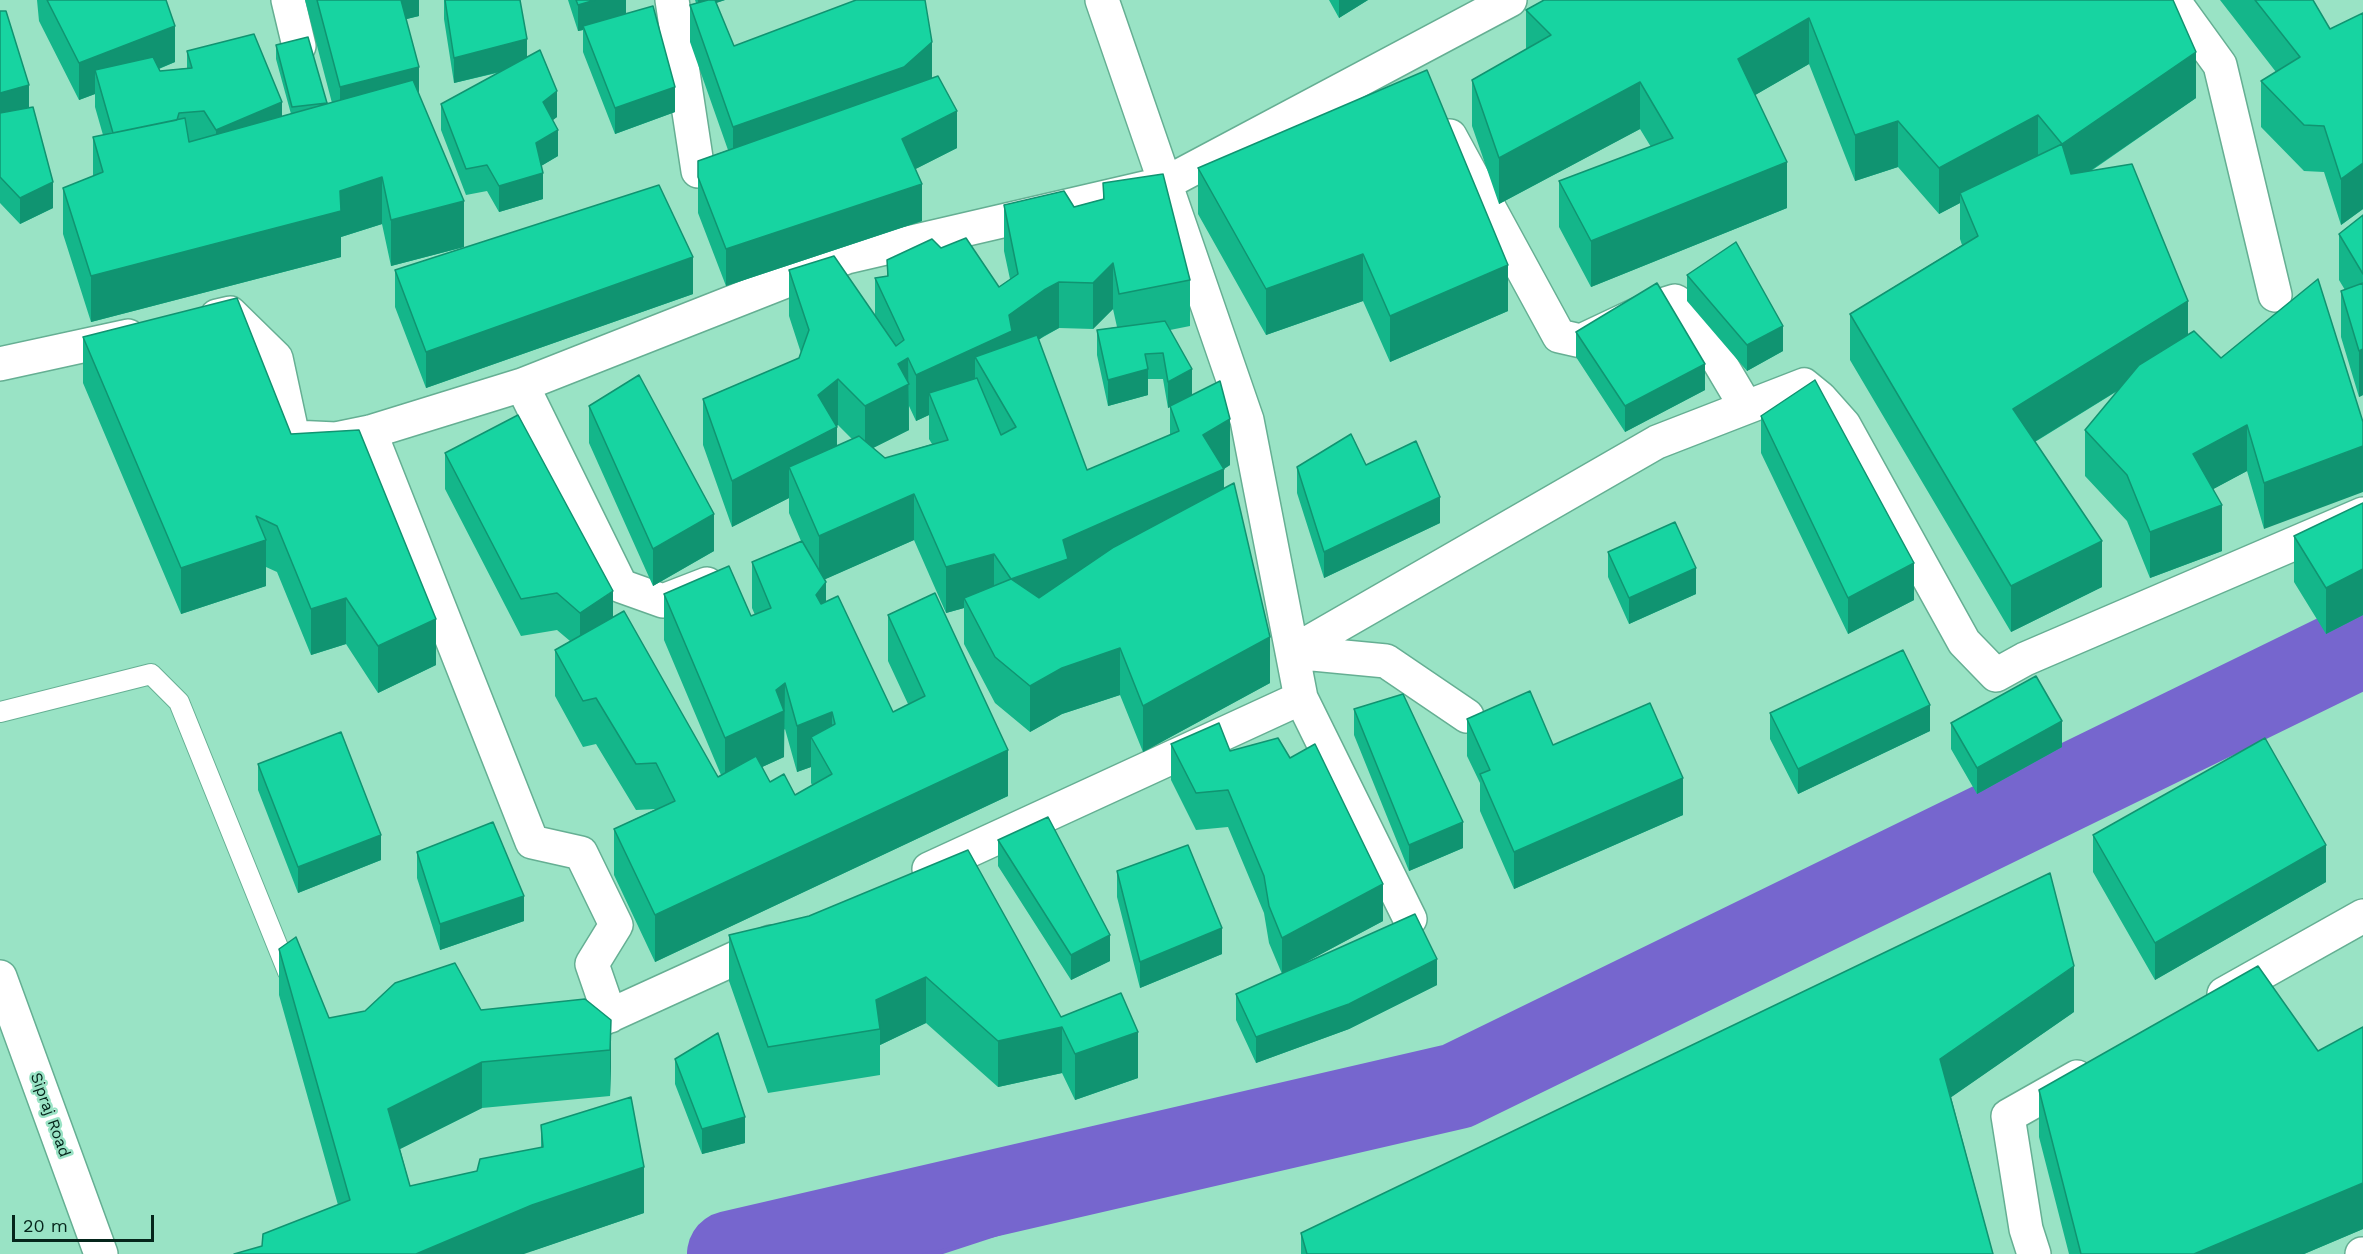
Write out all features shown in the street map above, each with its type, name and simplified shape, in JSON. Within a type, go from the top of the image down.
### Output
[{"type":"street","points":[[288,0],[298,46]]},
{"type":"street","points":[[672,0],[698,171]]},
{"type":"street","points":[[1102,0],[1247,420],[1301,698],[1410,919]]},
{"type":"street","points":[[0,364],[230,313],[276,358],[293,437],[336,439],[370,432],[522,385],[847,257],[1166,183],[1412,66],[1510,0]]},
{"type":"street","points":[[2173,0],[2220,65],[2275,295]]},
{"type":"street","points":[[1434,108],[1558,336],[1581,341],[1649,309],[1675,301],[1688,309],[1746,406]]},
{"type":"street","points":[[522,385],[621,586],[663,601],[716,580]]},
{"type":"street","points":[[1292,652],[1657,442],[1804,385],[1820,398],[1844,425],[1964,642],[1996,675],[2025,659],[2363,514]]},
{"type":"street","points":[[370,432],[532,842],[581,853],[616,925],[592,964],[610,1016]]},
{"type":"street","points":[[1292,652],[1386,661],[1467,716]]},
{"type":"street","points":[[902,882],[1301,698]]},
{"type":"street","points":[[2200,1007],[2363,916]]},
{"type":"street","points":[[566,1035],[794,931]]},
{"type":"street","name":"Sipraj Road","points":[[0,977],[101,1254]]},
{"type":"street","points":[[2034,1254],[2026,1229],[2008,1116],[2099,1065]]},
{"type":"lane","points":[[0,712],[151,674],[179,702],[288,972]]},
{"type":"shaded area","points":[[1457,1086],[943,1254],[730,1254]]},
{"type":"building","points":[[47,0],[166,0],[175,26],[79,63]]},
{"type":"building","points":[[317,0],[401,0],[419,67],[340,87]]},
{"type":"building","points":[[445,0],[520,0],[527,39],[454,58]]},
{"type":"building","points":[[576,0],[595,0],[578,5]]},
{"type":"building","points":[[715,0],[734,46],[856,0],[925,0],[932,42],[904,67],[733,127],[690,5]]},
{"type":"building","points":[[1544,0],[2173,0],[2196,52],[2062,144],[2038,115],[1939,168],[1898,121],[1855,135],[1809,18],[1738,59],[1787,162],[1591,241],[1559,181],[1673,138],[1640,82],[1499,158],[1472,80],[1551,35],[1526,10]]},
{"type":"building","points":[[2255,0],[2313,0],[2330,29],[2363,13],[2363,163],[2341,179],[2324,126],[2304,125],[2261,81],[2300,57]]},
{"type":"building","points":[[653,6],[675,87],[615,108],[583,26]]},
{"type":"building","points":[[0,11],[6,11],[29,85],[0,93]]},
{"type":"building","points":[[254,34],[282,102],[216,130],[204,111],[179,113],[177,120],[113,133],[95,70],[153,57],[160,71],[192,68],[187,51]]},
{"type":"building","points":[[308,37],[327,103],[292,107],[276,45]]},
{"type":"building","points":[[540,50],[557,91],[543,102],[558,130],[536,143],[543,173],[499,186],[487,165],[466,169],[441,104]]},
{"type":"building","points":[[1427,70],[1508,265],[1390,316],[1363,254],[1266,289],[1198,168]]},
{"type":"building","points":[[938,76],[957,111],[902,139],[922,184],[726,249],[698,177],[698,161]]},
{"type":"building","points":[[413,80],[464,201],[391,220],[382,177],[340,191],[341,211],[91,276],[63,188],[103,172],[93,137],[185,118],[189,142]]},
{"type":"building","points":[[33,107],[53,182],[20,198],[0,177],[0,113]]},
{"type":"building","points":[[2062,144],[2071,174],[2132,164],[2188,301],[2013,409],[2102,541],[2011,586],[1850,314],[1978,236],[1960,193]]},
{"type":"building","points":[[1163,174],[1190,280],[1119,294],[1113,263],[1093,283],[1059,282],[1009,315],[1012,331],[916,375],[908,358],[898,364],[909,384],[865,406],[838,379],[818,395],[837,427],[732,481],[703,399],[799,358],[809,330],[789,270],[834,256],[896,346],[904,340],[875,278],[888,276],[887,260],[932,239],[941,248],[966,238],[999,287],[1018,274],[1004,205],[1064,191],[1074,207],[1104,199],[1103,183]]},
{"type":"building","points":[[659,185],[693,257],[426,352],[395,270]]},
{"type":"building","points":[[2363,215],[2363,274],[2339,234]]},
{"type":"building","points":[[1736,242],[1783,326],[1747,345],[1687,275]]},
{"type":"building","points":[[2318,279],[2363,422],[2363,446],[2264,483],[2247,425],[2193,454],[2222,505],[2150,532],[2127,475],[2085,430],[2139,365],[2194,331],[2221,358]]},
{"type":"building","points":[[1657,283],[1705,364],[1625,406],[1576,332]]},
{"type":"building","points":[[2363,283],[2363,349],[2359,351],[2341,291]]},
{"type":"building","points":[[237,298],[291,434],[359,430],[436,619],[378,646],[346,598],[311,609],[277,526],[256,516],[266,540],[181,568],[83,337]]},
{"type":"building","points":[[1165,321],[1192,369],[1168,382],[1163,353],[1145,354],[1148,369],[1108,380],[1097,330]]},
{"type":"building","points":[[1037,335],[1087,470],[1179,431],[1170,406],[1220,381],[1230,419],[1203,435],[1224,469],[1063,540],[1068,559],[1011,579],[994,554],[946,567],[914,494],[819,536],[789,467],[859,436],[885,458],[948,440],[929,393],[977,378],[1001,435],[1016,427],[975,357]]},
{"type":"building","points":[[639,375],[714,514],[653,549],[589,406]]},
{"type":"building","points":[[1815,380],[1914,563],[1848,598],[1761,416]]},
{"type":"building","points":[[518,415],[613,591],[580,613],[557,593],[521,599],[445,453]]},
{"type":"building","points":[[1351,434],[1366,465],[1416,441],[1440,497],[1324,552],[1297,467]]},
{"type":"building","points":[[1234,483],[1270,637],[1143,706],[1120,648],[1062,668],[1030,686],[995,657],[964,598],[1011,579],[1039,598],[1114,547]]},
{"type":"building","points":[[2363,503],[2363,569],[2326,588],[2294,536]]},
{"type":"building","points":[[1675,522],[1696,568],[1629,598],[1608,552]]},
{"type":"building","points":[[802,541],[826,582],[816,595],[821,604],[838,596],[893,712],[925,696],[888,615],[935,593],[1008,750],[655,915],[614,829],[675,801],[656,763],[636,764],[596,698],[583,701],[555,650],[624,611],[718,777],[756,756],[770,782],[784,774],[795,795],[832,774],[811,737],[835,724],[832,712],[797,726],[785,683],[776,690],[784,711],[725,738],[664,594],[729,566],[751,616],[771,608],[752,562]]},
{"type":"building","points":[[1903,650],[1930,705],[1798,769],[1770,713]]},
{"type":"building","points":[[2036,676],[2062,721],[1977,768],[1951,723]]},
{"type":"building","points":[[1530,691],[1553,745],[1650,703],[1683,778],[1514,852],[1480,774],[1490,770],[1467,719]]},
{"type":"building","points":[[1403,694],[1463,822],[1409,845],[1354,709]]},
{"type":"building","points":[[1219,723],[1230,751],[1278,738],[1290,758],[1315,744],[1383,884],[1282,938],[1269,906],[1264,876],[1228,790],[1196,793],[1171,744]]},
{"type":"building","points":[[341,732],[381,835],[298,867],[258,764]]},
{"type":"building","points":[[2265,738],[2326,845],[2155,943],[2093,835]]},
{"type":"building","points":[[1048,817],[1110,935],[1071,955],[998,840]]},
{"type":"building","points":[[493,822],[524,896],[440,924],[417,852]]},
{"type":"building","points":[[1188,845],[1222,928],[1140,962],[1117,871]]},
{"type":"building","points":[[968,850],[1061,1017],[1121,993],[1138,1032],[1075,1054],[1062,1027],[998,1041],[926,977],[876,1000],[880,1029],[768,1047],[729,935],[809,916]]},
{"type":"building","points":[[2050,873],[2074,966],[1940,1059],[1993,1254],[1307,1254],[1301,1233]]},
{"type":"building","points":[[1415,914],[1437,959],[1349,1004],[1256,1037],[1236,994]]},
{"type":"building","points":[[296,937],[329,1018],[365,1011],[395,983],[455,963],[481,1010],[585,999],[611,1020],[610,1050],[482,1062],[388,1109],[410,1186],[477,1171],[480,1159],[543,1147],[541,1125],[631,1097],[644,1167],[532,1205],[416,1254],[234,1254],[262,1246],[263,1234],[350,1200],[279,949]]},
{"type":"building","points":[[2258,966],[2318,1051],[2363,1027],[2363,1183],[2194,1254],[2081,1254],[2039,1090]]},
{"type":"building","points":[[718,1033],[745,1117],[702,1129],[675,1059]]},
{"type":"waterway","points":[[730,1254],[1457,1086],[2363,644]]}]
